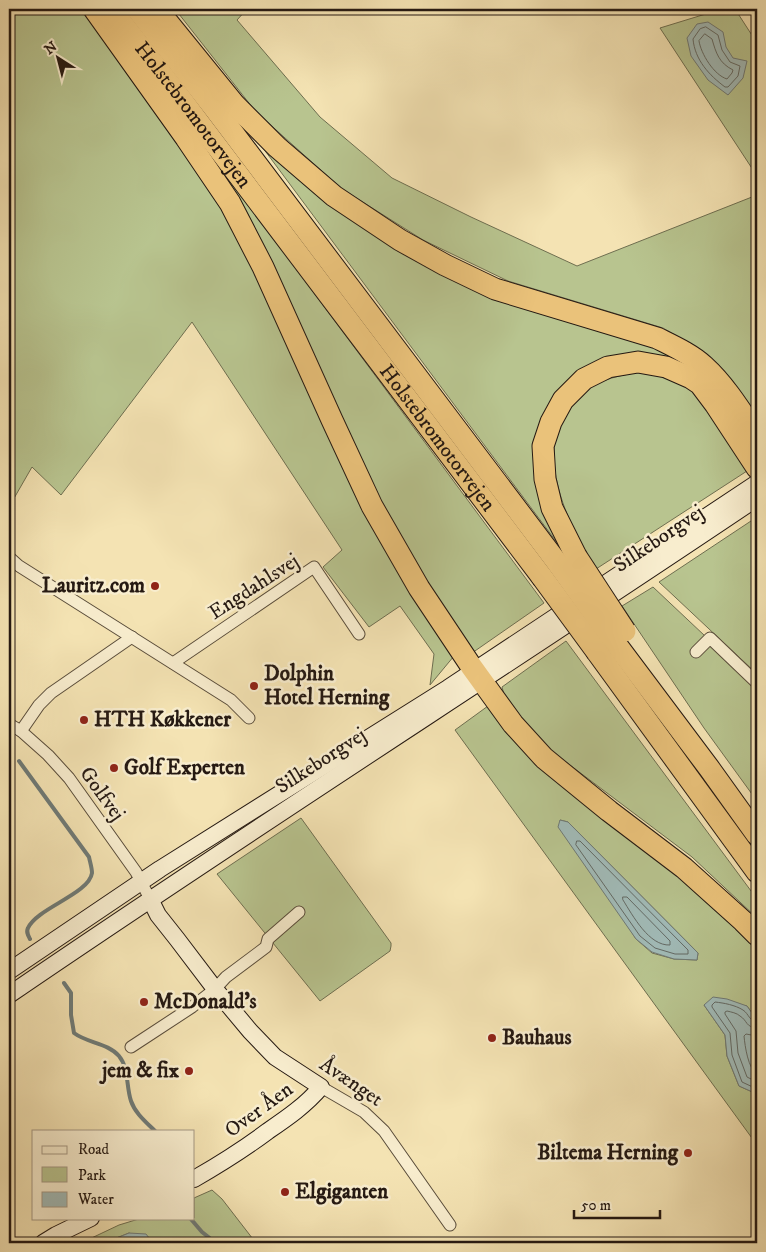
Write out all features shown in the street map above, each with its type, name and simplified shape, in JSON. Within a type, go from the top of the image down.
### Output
[{"type":"highway","points":[[94,9],[230,203],[263,267],[372,506],[419,588],[513,724],[544,758],[609,811],[684,868],[757,935]]},
{"type":"highway","name":"Holstebromotorvejen","points":[[111,9],[178,95],[559,566]]},
{"type":"highway","name":"Holstebromotorvejen","points":[[137,9],[215,109],[559,566],[612,641],[757,872]]},
{"type":"highway","points":[[157,9],[235,104],[277,147],[334,196],[400,240],[445,265],[495,289],[657,338],[678,348],[704,365],[716,378],[757,435]]},
{"type":"highway","points":[[757,468],[700,384],[666,367],[638,362],[608,367],[584,379],[563,400],[551,422],[543,446],[545,478],[552,508],[559,566],[612,641],[676,705],[709,768],[757,835]]},
{"type":"main road","name":"Silkeborgvej","points":[[9,995],[757,483]]},
{"type":"main road","name":"Silkeborgvej","points":[[9,971],[141,882],[642,576],[757,498]]},
{"type":"main road","name":"Åvænget","points":[[150,899],[158,915],[214,989],[250,1031],[275,1057],[322,1087]]},
{"type":"main road","name":"Over Åen","points":[[195,1178],[226,1161],[294,1113],[322,1087]]},
{"type":"main road","points":[[43,1243],[87,1220]]},
{"type":"street","points":[[9,557],[19,566],[231,700],[249,718]]},
{"type":"street","name":"Engdahlsvej","points":[[173,663],[314,567],[359,634]]},
{"type":"street","points":[[21,731],[39,705],[51,693],[132,637]]},
{"type":"street","points":[[696,652],[710,638],[757,682]]},
{"type":"street","name":"Golfvej","points":[[9,724],[21,731],[52,759],[69,778],[136,872],[150,899]]},
{"type":"street","points":[[131,1047],[214,989],[266,947],[268,939],[300,912]]},
{"type":"street","name":"Åvænget","points":[[322,1087],[364,1112],[384,1131],[450,1224]]},
{"type":"green space","points":[[9,9],[85,9],[224,211],[454,656],[430,685],[434,654],[400,606],[369,627],[323,567],[342,550],[192,322],[61,495],[32,467],[9,507],[9,402],[13,385],[9,372]]},
{"type":"green space","points":[[175,9],[247,9],[237,20],[320,117],[392,178],[577,266],[757,195],[757,268],[753,271],[757,277],[757,359],[755,361],[757,364],[757,421],[729,377],[699,349],[663,328],[508,281],[423,240],[342,189],[256,112]]},
{"type":"green space","points":[[722,9],[735,9],[757,43],[757,176],[660,28]]},
{"type":"green space","points":[[254,136],[399,249],[656,346],[689,366],[630,355],[544,417],[564,552]]},
{"type":"green space","points":[[205,146],[544,603],[472,653],[379,505]]},
{"type":"green space","points":[[640,372],[668,378],[694,389],[747,471],[596,569],[572,526],[556,478],[554,453],[557,430],[568,409],[586,390],[605,380]]},
{"type":"green space","points":[[757,517],[757,674],[659,582]]},
{"type":"green space","points":[[653,587],[757,685],[757,801],[704,728],[622,606]]},
{"type":"green space","points":[[566,641],[757,899],[757,918],[692,857],[546,747],[506,702],[502,687]]},
{"type":"green space","points":[[488,706],[682,878],[757,948],[757,1020],[747,1006],[704,1005],[725,1035],[727,1056],[739,1086],[757,1094],[757,1145],[455,730]],"holes":[[[560,820],[568,822],[698,953],[697,960],[674,959],[652,953],[636,939]]]},
{"type":"green space","points":[[301,818],[391,943],[390,951],[320,1001],[217,874]]},
{"type":"green space","points":[[212,1190],[222,1199],[256,1243],[153,1243],[129,1233],[104,1243],[81,1243],[119,1225],[135,1220],[195,1220],[195,1198]]},
{"type":"water","points":[[708,22],[723,32],[726,47],[733,58],[747,61],[743,78],[728,95],[708,80],[691,56],[687,38],[697,24]]},
{"type":"water","points":[[560,820],[568,822],[698,953],[697,960],[674,959],[652,952],[636,939],[558,827]]},
{"type":"water","points":[[713,997],[727,999],[747,1006],[757,1020],[757,1094],[739,1086],[727,1056],[725,1035],[704,1005]]},
{"type":"water","points":[[129,1233],[146,1234],[153,1243],[104,1243]]},
{"type":"waterway","points":[[19,761],[89,857],[92,871],[89,881],[82,888],[33,921],[27,929],[30,939]]},
{"type":"waterway","points":[[64,983],[71,993],[71,1015],[74,1033],[109,1048],[119,1056],[126,1072],[129,1095],[133,1105],[141,1117],[154,1130]]},
{"type":"waterway","points":[[192,1220],[202,1232],[216,1243]]},
{"type":"place","name":"Lauritz.com","points":[[155,586]]},
{"type":"place","name":"Dolphin Hotel Herning","points":[[254,686]]},
{"type":"place","name":"HTH Køkkener","points":[[84,720]]},
{"type":"place","name":"Golf Experten","points":[[114,768]]},
{"type":"place","name":"McDonald's","points":[[144,1002]]},
{"type":"place","name":"Bauhaus","points":[[492,1038]]},
{"type":"place","name":"jem & fix","points":[[189,1071]]},
{"type":"place","name":"Biltema Herning","points":[[688,1153]]},
{"type":"place","name":"Elgiganten","points":[[285,1192]]}]
